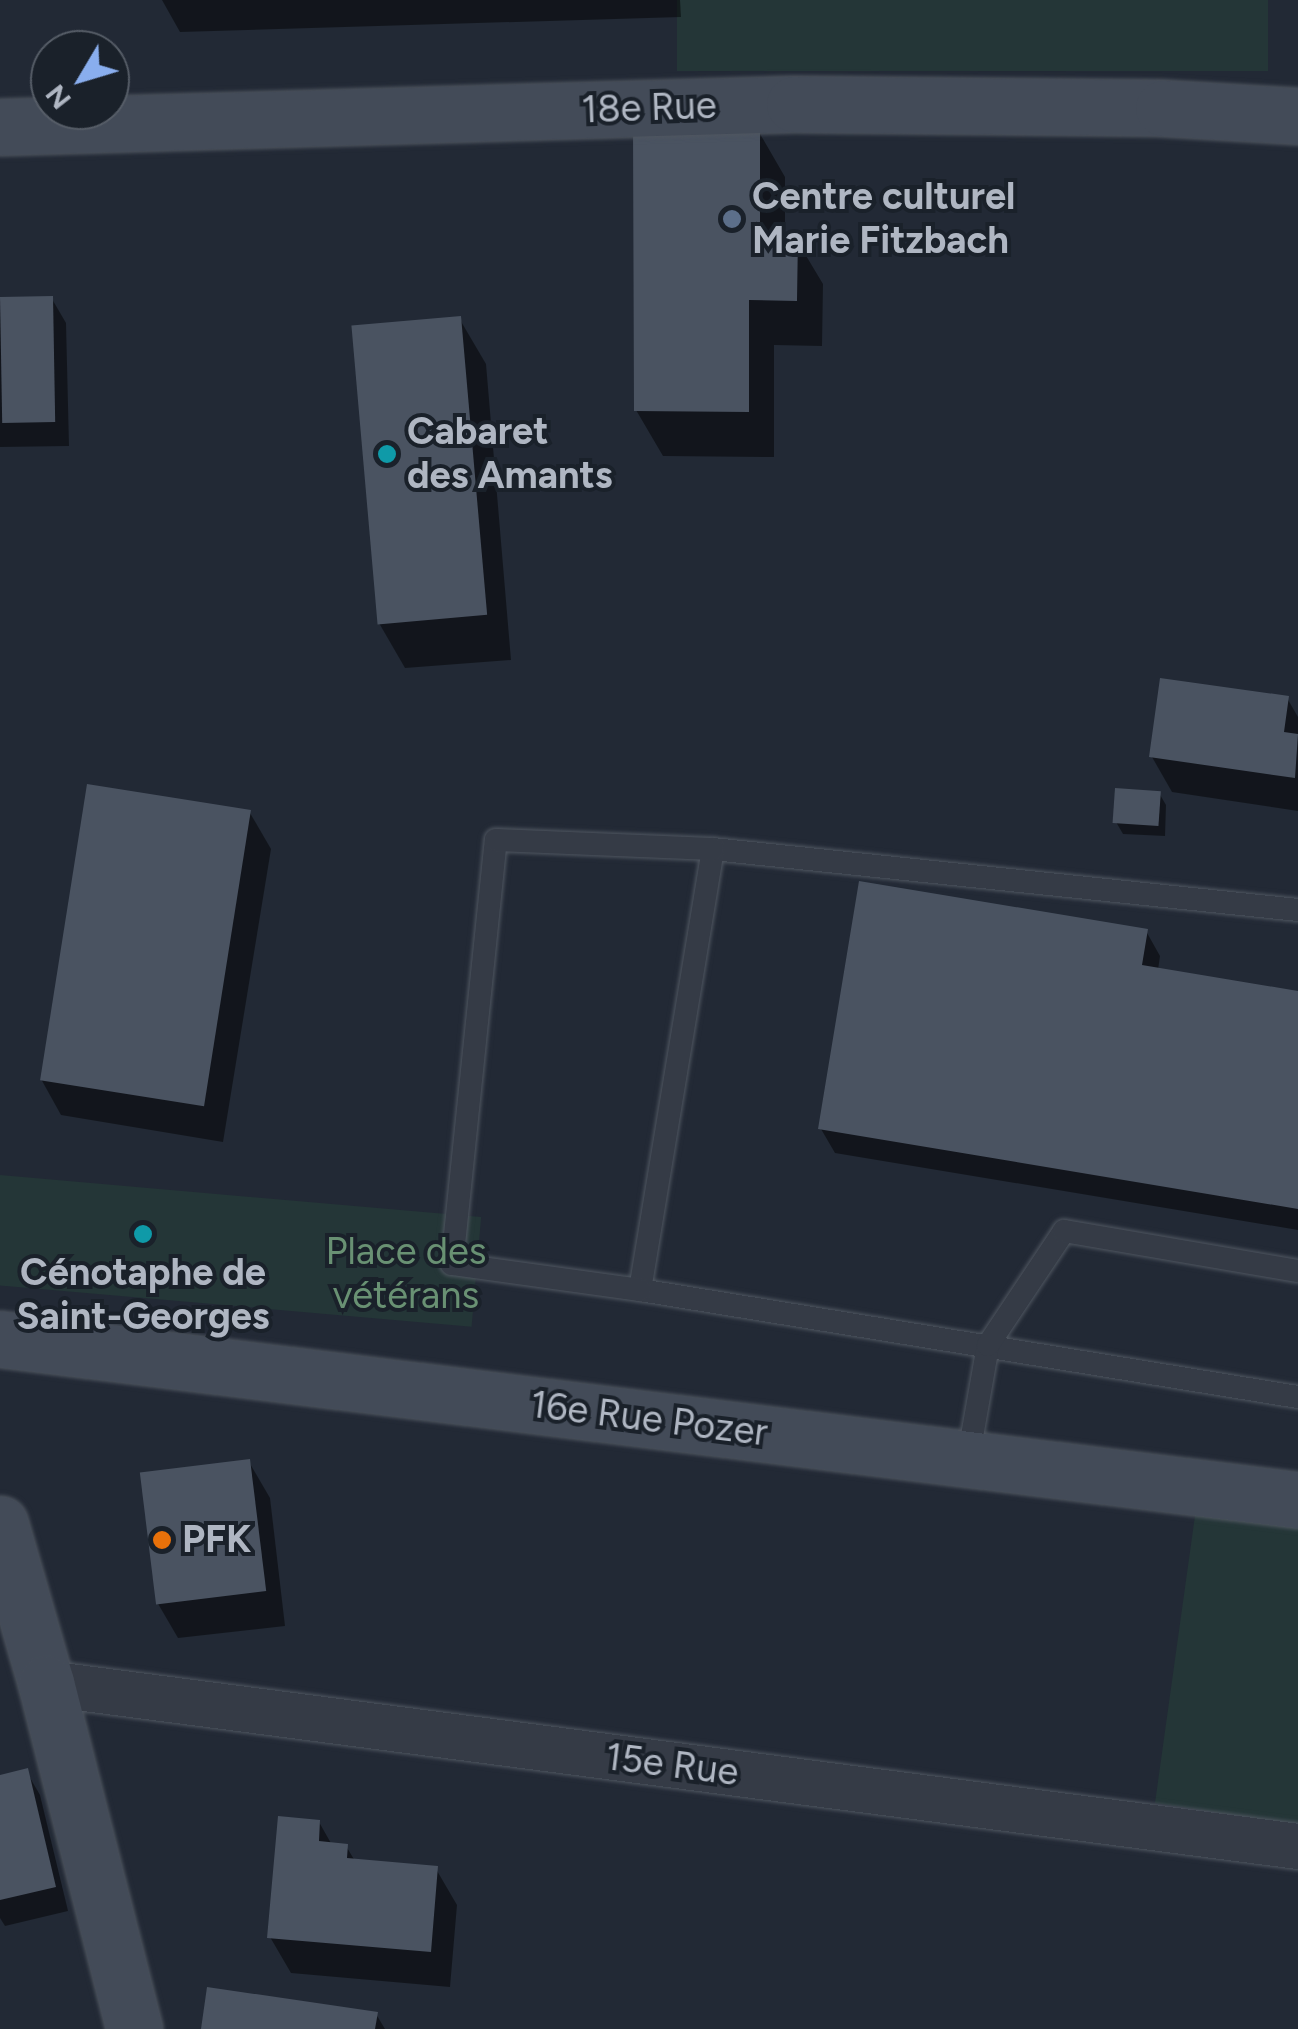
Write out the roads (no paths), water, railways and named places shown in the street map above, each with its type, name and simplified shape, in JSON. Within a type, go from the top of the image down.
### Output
[{"type":"street","name":"18e Rue","points":[[0,127],[794,104],[1163,108],[1298,116]]},
{"type":"street","name":"16e Rue Pozer","points":[[0,1339],[1298,1500]]},
{"type":"street","points":[[0,1524],[46,1683],[134,2029]]},
{"type":"street","name":"15e Rue","points":[[46,1683],[1298,1846]]},
{"type":"lane","points":[[1298,910],[712,849],[496,840],[452,1264],[640,1290],[1298,1397]]},
{"type":"lane","points":[[640,1290],[712,849]]},
{"type":"lane","points":[[968,1459],[988,1346],[1064,1231],[1298,1270]]},
{"type":"place","name":"Centre culturel Marie Fitzbach","points":[[732,219]]},
{"type":"place","name":"Cabaret des Amants","points":[[387,454]]},
{"type":"place","name":"Cénotaphe de Saint-Georges","points":[[143,1234]]},
{"type":"place","name":"PFK","points":[[162,1540]]},
{"type":"park label","name":"Place des vétérans","points":[[406,1274]]}]
